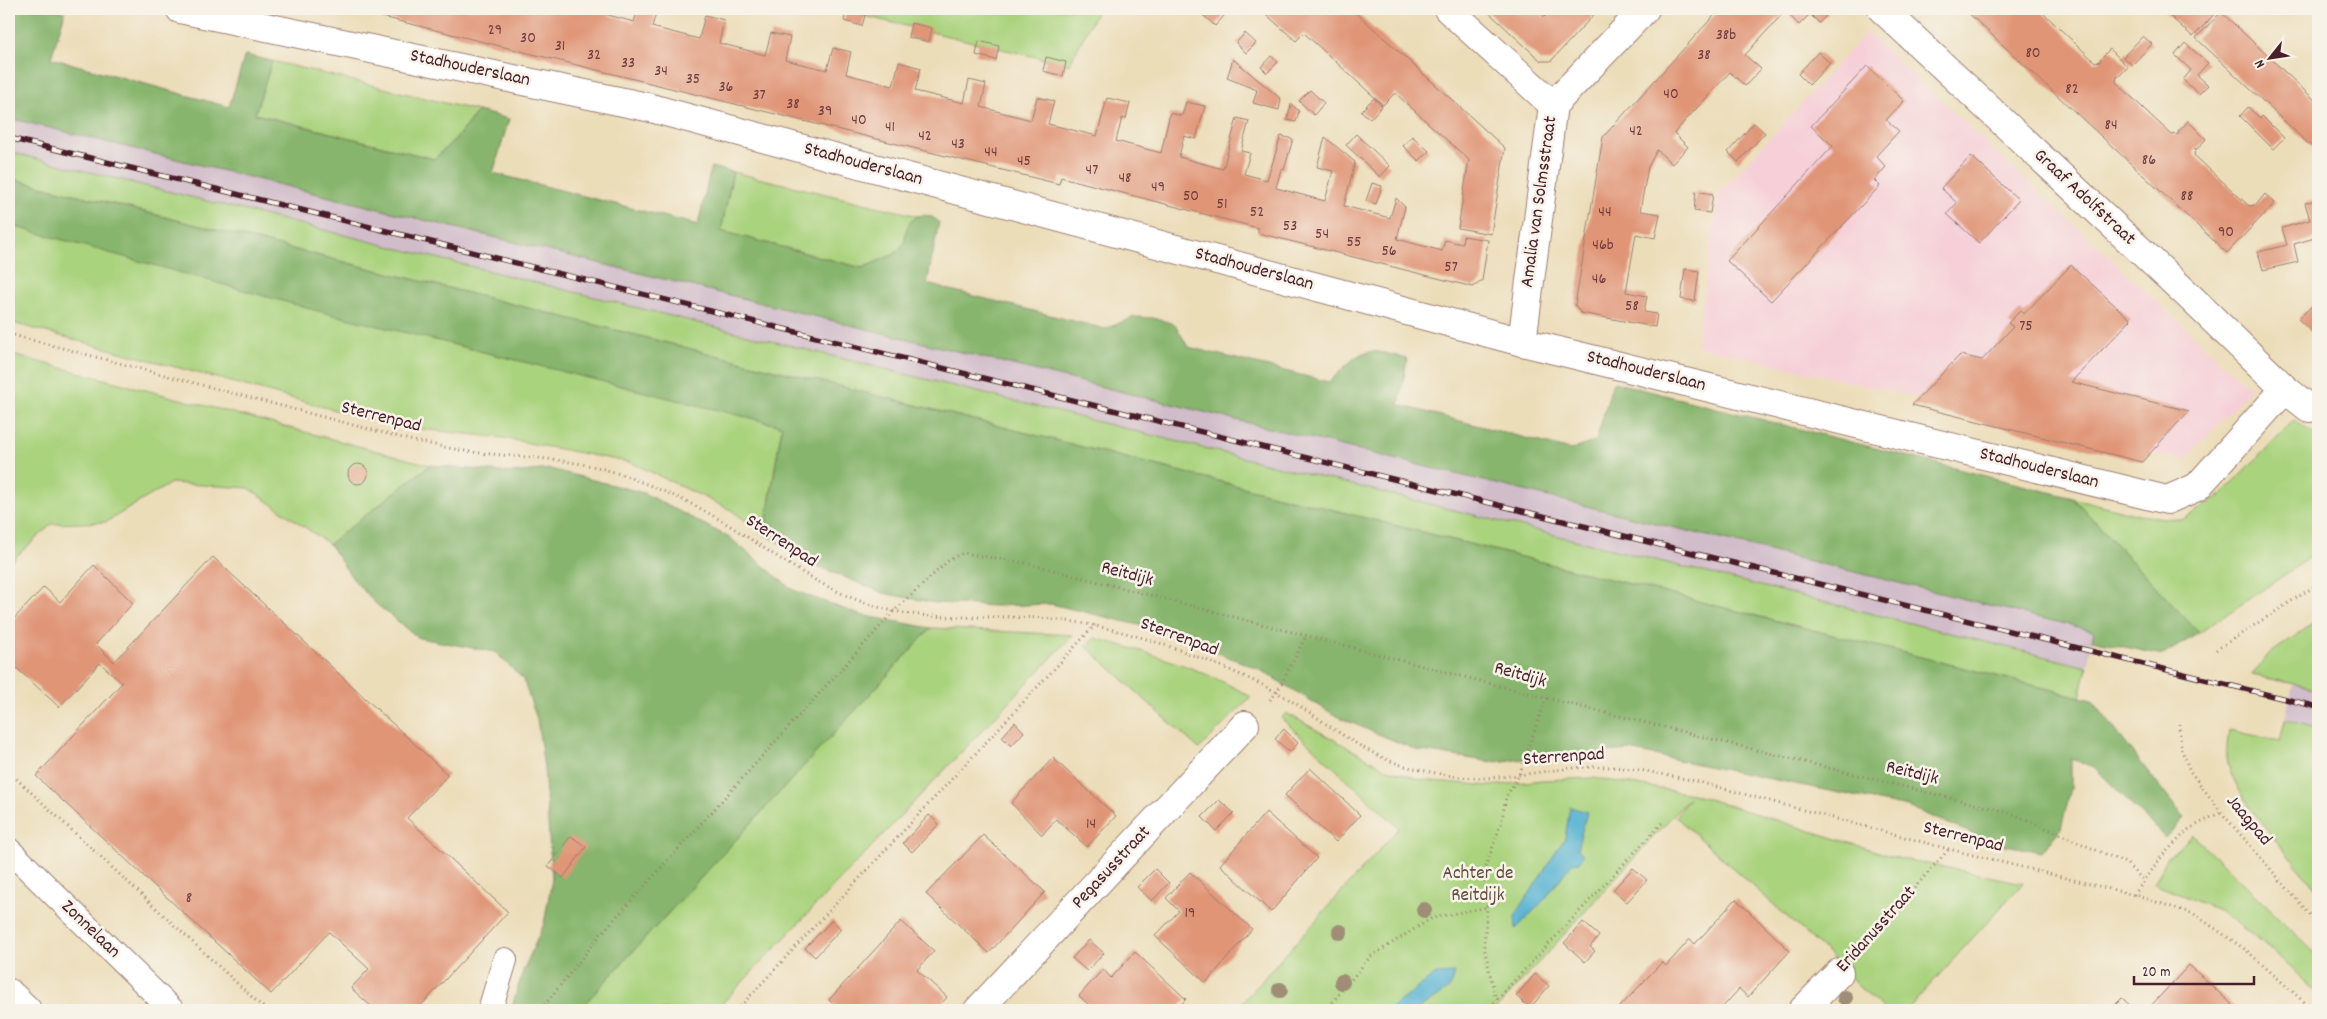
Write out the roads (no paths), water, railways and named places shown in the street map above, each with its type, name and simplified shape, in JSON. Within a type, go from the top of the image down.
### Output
[{"type":"street","name":"Stadhouderslaan","points":[[180,9],[647,106],[1522,342],[2167,500],[2198,487],[2285,390]]},
{"type":"street","points":[[1448,9],[1553,105]]},
{"type":"street","name":"Amalia van Solmsstraat","points":[[1522,342],[1553,105],[1645,9]]},
{"type":"street","name":"Graaf Adolfstraat","points":[[1882,9],[2190,298],[2285,390],[2309,408],[2318,406]]},
{"type":"street","name":"Pegasusstraat","points":[[978,1010],[1245,725]]},
{"type":"street","name":"Eridanusstraat","points":[[1803,1010],[1839,973]]},
{"type":"street","points":[[9,993],[27,1010]]},
{"type":"lane","name":"Zonnelaan","points":[[9,850],[172,1010]]},
{"type":"lane","points":[[490,1010],[505,960]]},
{"type":"water","points":[[1570,807],[1587,812],[1577,849],[1583,854],[1580,862],[1572,863],[1545,899],[1516,929],[1515,916],[1565,838]]},
{"type":"water","points":[[1454,973],[1450,988],[1418,1010],[1388,1010],[1436,974]]},
{"type":"railway","points":[[9,138],[2318,707]]},
{"type":"park label","name":"Achter de Reitdijk","points":[[1478,885]]}]
